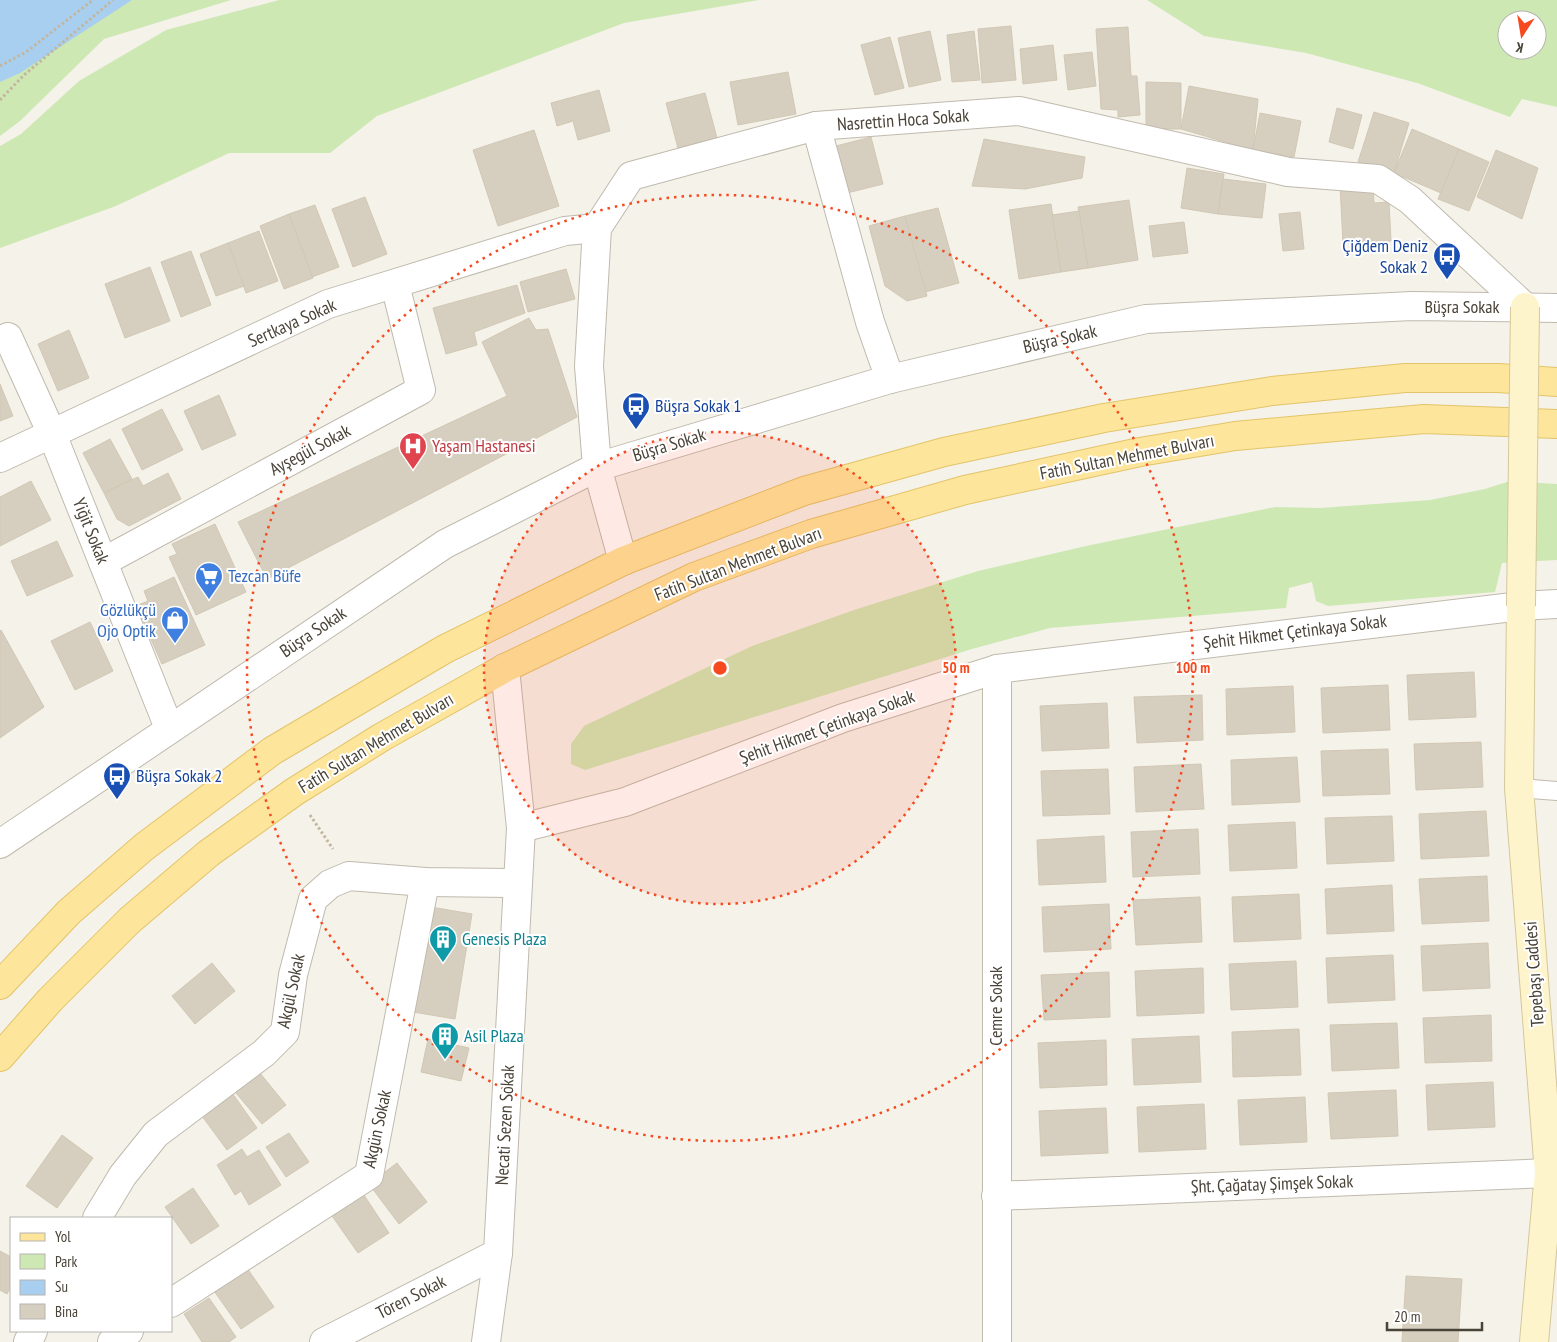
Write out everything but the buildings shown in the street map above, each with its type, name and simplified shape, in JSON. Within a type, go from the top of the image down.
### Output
[{"type":"main road","points":[[0,985],[69,912],[144,847],[272,751],[445,649],[623,561],[804,491],[944,452],[1104,418],[1272,391],[1405,378],[1498,378],[1557,382]]},
{"type":"main road","name":"Fatih Sultan Mehmet Bulvarı","points":[[0,1057],[50,1000],[130,920],[209,853],[294,792],[382,737],[505,668],[694,577],[811,534],[965,490],[1140,452],[1235,436],[1424,419],[1557,424]]},
{"type":"street","name":"Nasrettin Hoca Sokak","points":[[623,561],[597,467],[589,366],[598,228],[631,176],[816,126],[1019,111],[1288,172],[1378,179],[1410,200],[1525,307]]},
{"type":"street","points":[[816,126],[870,322],[890,379]]},
{"type":"street","name":"Sertkaya Sokak","points":[[0,458],[328,304],[565,231],[598,228]]},
{"type":"street","name":"Ayşegül Sokak","points":[[103,562],[421,390],[395,284]]},
{"type":"street","name":"Büşra Sokak","points":[[0,844],[169,728],[445,544],[597,467],[890,379],[1146,319],[1412,306],[1557,308]]},
{"type":"street","name":"Tepebaşı Caddesi","points":[[1525,307],[1519,788],[1549,1173],[1534,1342]]},
{"type":"street","name":"Yiğit Sokak","points":[[8,337],[52,434],[169,728]]},
{"type":"street","name":"Şehit Hikmet Çetinkaya Sokak","points":[[521,828],[625,802],[843,718],[996,669],[1521,606],[1557,604]]},
{"type":"street","name":"Necati Sezen Sokak","points":[[486,1342],[498,1253],[521,828],[505,668]]},
{"type":"street","name":"Cemre Sokak","points":[[996,669],[997,1342]]},
{"type":"street","points":[[349,876],[425,882],[518,883]]},
{"type":"street","name":"Akgül Sokak","points":[[98,1217],[123,1175],[156,1134],[264,1053],[285,1032],[293,975],[313,899],[330,884],[349,876]]},
{"type":"street","name":"Akgün Sokak","points":[[172,1302],[369,1175],[425,882]]},
{"type":"street","name":"Şht. Çağatay Şimşek Sokak","points":[[996,1196],[1549,1173]]},
{"type":"street","name":"Tören Sokak","points":[[324,1342],[498,1253]]},
{"type":"street","points":[[112,1342],[127,1332]]},
{"type":"lane","points":[[1519,788],[1557,791]]},
{"type":"path","points":[[0,66],[26,52],[93,0]]},
{"type":"path","points":[[0,100],[31,69],[113,0]]},
{"type":"path","points":[[294,792],[349,876]]},
{"type":"green space","points":[[58,0],[231,0],[104,39],[20,121],[0,136],[0,41]]},
{"type":"green space","points":[[279,0],[759,0],[624,23],[377,116],[330,153],[229,153],[116,206],[0,248],[0,146],[21,134],[79,81],[166,30]]},
{"type":"green space","points":[[1147,0],[1557,0],[1557,107],[1522,99],[1510,117],[1417,83],[1306,53],[1204,36]]},
{"type":"green space","points":[[1510,481],[1557,484],[1557,560],[1502,563],[1495,592],[1328,606],[1316,601],[1312,582],[1289,588],[1286,608],[1050,628],[972,649],[585,770],[571,764],[571,744],[584,726],[752,646],[857,609],[978,571],[1086,546],[1275,507],[1320,508],[1430,500],[1485,489]]},
{"type":"water","points":[[0,0],[132,0],[20,73],[0,82]]},
{"type":"place","name":"Çiğdem Deniz Sokak 2","points":[[1447,280]]},
{"type":"place","name":"Büşra Sokak 1","points":[[636,430]]},
{"type":"place","name":"Yaşam Hastanesi","points":[[413,470]]},
{"type":"place","name":"Tezcan Büfe","points":[[209,600]]},
{"type":"place","name":"Gözlükçü Ojo Optik","points":[[175,644]]},
{"type":"place","name":"Büşra Sokak 2","points":[[117,800]]},
{"type":"place","name":"Genesis Plaza","points":[[443,963]]},
{"type":"place","name":"Asil Plaza","points":[[445,1060]]}]
